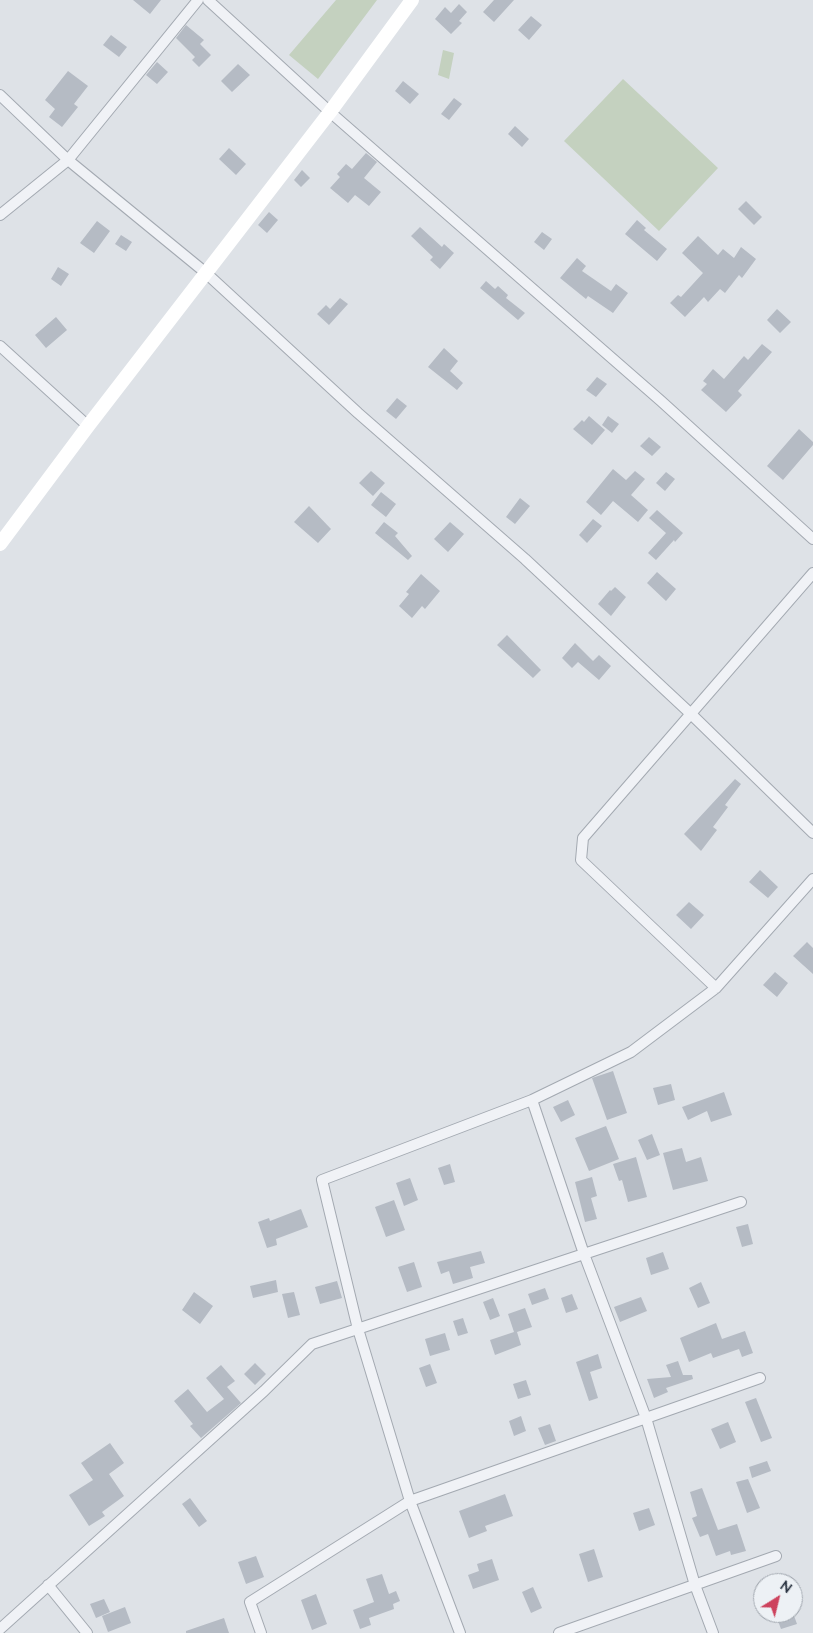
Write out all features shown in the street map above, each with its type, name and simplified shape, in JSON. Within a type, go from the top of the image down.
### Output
[{"type":"street","points":[[0,215],[68,160],[198,0]]},
{"type":"street","points":[[208,0],[330,112],[661,401],[813,539]]},
{"type":"street","points":[[0,544],[88,426],[330,112],[412,0]]},
{"type":"street","points":[[0,96],[68,160],[206,273],[358,412],[525,560],[691,714],[813,833]]},
{"type":"street","points":[[0,346],[88,426]]},
{"type":"street","points":[[716,988],[581,860],[583,838],[813,573]]},
{"type":"street","points":[[460,1633],[410,1501],[358,1329],[322,1180],[532,1100],[631,1052],[716,988],[813,879]]},
{"type":"street","points":[[532,1100],[584,1254],[646,1418],[695,1585],[713,1633]]},
{"type":"street","points":[[0,1629],[264,1391],[312,1344],[742,1202]]},
{"type":"street","points":[[261,1633],[250,1602],[410,1501],[760,1378]]},
{"type":"street","points":[[559,1633],[776,1556]]},
{"type":"street","points":[[48,1585],[87,1633]]},
{"type":"green space","points":[[336,0],[377,0],[318,79],[289,55]]},
{"type":"green space","points":[[443,50],[454,53],[449,79],[438,75]]},
{"type":"green space","points":[[623,79],[718,168],[659,231],[564,141]]},
{"type":"building","points":[[133,0],[161,0],[150,14]]},
{"type":"building","points":[[494,0],[514,0],[494,22],[483,12]]},
{"type":"building","points":[[459,4],[467,12],[459,21],[462,23],[451,34],[435,19],[445,7],[451,13]]},
{"type":"building","points":[[531,16],[542,25],[529,40],[518,30]]},
{"type":"building","points":[[186,25],[204,40],[200,44],[211,55],[199,67],[192,60],[195,57],[176,38]]},
{"type":"building","points":[[111,35],[127,47],[119,57],[103,45]]},
{"type":"building","points":[[157,62],[168,72],[157,84],[146,75]]},
{"type":"building","points":[[238,64],[250,75],[232,92],[221,81]]},
{"type":"building","points":[[68,71],[88,86],[74,104],[78,107],[62,127],[49,117],[55,109],[45,100]]},
{"type":"building","points":[[403,81],[419,94],[410,104],[395,91]]},
{"type":"building","points":[[454,98],[462,104],[449,120],[441,114]]},
{"type":"building","points":[[515,126],[529,139],[522,147],[508,134]]},
{"type":"building","points":[[229,148],[246,164],[236,175],[219,159]]},
{"type":"building","points":[[366,153],[377,162],[364,178],[381,192],[369,206],[355,195],[348,203],[330,188],[340,177],[337,174],[346,164],[352,169]]},
{"type":"building","points":[[302,170],[310,178],[301,187],[294,180]]},
{"type":"building","points":[[746,201],[762,217],[754,225],[738,209]]},
{"type":"building","points":[[269,212],[278,220],[267,233],[258,225]]},
{"type":"building","points":[[637,220],[646,228],[644,230],[667,249],[657,261],[625,234]]},
{"type":"building","points":[[97,221],[110,231],[94,253],[80,243]]},
{"type":"building","points":[[420,227],[442,247],[444,244],[454,253],[440,269],[430,260],[433,257],[411,236]]},
{"type":"building","points":[[542,232],[552,239],[544,250],[534,242]]},
{"type":"building","points":[[121,235],[132,242],[126,251],[115,244]]},
{"type":"building","points":[[698,236],[718,255],[723,249],[734,258],[741,247],[756,259],[742,278],[739,275],[725,293],[720,289],[708,302],[704,297],[685,317],[670,303],[678,295],[681,297],[703,273],[682,253]]},
{"type":"building","points":[[577,258],[586,266],[582,271],[611,291],[616,284],[628,293],[613,313],[588,296],[586,299],[560,278]]},
{"type":"building","points":[[58,267],[69,274],[61,286],[51,279]]},
{"type":"building","points":[[486,281],[495,289],[498,286],[508,295],[506,298],[525,313],[518,320],[480,288]]},
{"type":"building","points":[[340,298],[348,304],[329,325],[317,314],[326,305],[330,309]]},
{"type":"building","points":[[777,309],[791,322],[780,333],[767,320]]},
{"type":"building","points":[[56,317],[67,330],[46,348],[35,335]]},
{"type":"building","points":[[762,344],[772,352],[738,391],[742,395],[726,412],[701,390],[707,384],[703,381],[713,369],[724,379],[744,356],[748,360]]},
{"type":"building","points":[[444,348],[458,361],[450,371],[463,383],[457,390],[428,367]]},
{"type":"building","points":[[597,377],[607,384],[596,397],[586,390]]},
{"type":"building","points":[[397,398],[407,406],[396,419],[386,411]]},
{"type":"building","points":[[589,416],[605,430],[592,445],[573,429],[582,420],[584,422]]},
{"type":"building","points":[[608,416],[619,424],[612,433],[602,425]]},
{"type":"building","points":[[799,429],[813,442],[813,445],[783,480],[767,466]]},
{"type":"building","points":[[649,437],[661,447],[652,456],[640,446]]},
{"type":"building","points":[[613,469],[626,480],[635,471],[645,479],[631,495],[648,510],[638,522],[613,501],[601,515],[586,502]]},
{"type":"building","points":[[371,471],[385,483],[373,496],[359,483]]},
{"type":"building","points":[[666,472],[675,479],[665,491],[656,483]]},
{"type":"building","points":[[381,492],[396,504],[386,517],[371,505]]},
{"type":"building","points":[[520,498],[530,506],[515,524],[506,517]]},
{"type":"building","points":[[309,506],[331,529],[318,543],[294,522]]},
{"type":"building","points":[[657,510],[683,533],[656,560],[648,553],[666,533],[649,518]]},
{"type":"building","points":[[593,519],[602,526],[587,543],[579,535]]},
{"type":"building","points":[[384,522],[398,533],[395,536],[412,556],[408,560],[375,533]]},
{"type":"building","points":[[450,522],[464,534],[448,552],[434,539]]},
{"type":"building","points":[[657,572],[676,589],[666,601],[647,583]]},
{"type":"building","points":[[421,574],[440,591],[425,609],[422,606],[412,618],[399,606],[409,594],[406,592]]},
{"type":"building","points":[[615,587],[626,597],[611,616],[598,604]]},
{"type":"building","points":[[507,635],[541,670],[533,678],[497,645]]},
{"type":"building","points":[[575,643],[593,661],[599,655],[611,666],[599,680],[578,662],[572,668],[562,658]]},
{"type":"building","points":[[735,779],[741,784],[725,805],[728,807],[713,827],[717,830],[701,851],[684,834]]},
{"type":"building","points":[[760,870],[778,887],[768,898],[749,882]]},
{"type":"building","points":[[689,902],[704,915],[691,929],[676,915]]},
{"type":"building","points":[[807,942],[813,948],[813,974],[793,956]]},
{"type":"building","points":[[775,972],[788,983],[777,997],[763,985]]},
{"type":"building","points":[[613,1071],[627,1113],[607,1120],[592,1078]]},
{"type":"building","points":[[671,1084],[675,1100],[658,1105],[653,1088]]},
{"type":"building","points":[[724,1092],[732,1115],[711,1122],[707,1111],[688,1120],[682,1107]]},
{"type":"building","points":[[568,1100],[575,1115],[561,1122],[553,1107]]},
{"type":"building","points":[[606,1126],[619,1159],[589,1171],[575,1138]]},
{"type":"building","points":[[652,1134],[660,1155],[647,1160],[638,1140]]},
{"type":"building","points":[[682,1148],[686,1162],[701,1157],[708,1181],[673,1190],[663,1153]]},
{"type":"building","points":[[636,1157],[647,1197],[628,1202],[622,1180],[619,1181],[613,1164]]},
{"type":"building","points":[[450,1164],[455,1182],[444,1185],[438,1168]]},
{"type":"building","points":[[592,1177],[597,1196],[591,1198],[597,1219],[585,1222],[575,1182]]},
{"type":"building","points":[[410,1178],[418,1200],[404,1206],[396,1183]]},
{"type":"building","points":[[394,1200],[405,1230],[386,1237],[375,1207]]},
{"type":"building","points":[[301,1209],[308,1227],[276,1239],[277,1245],[267,1248],[258,1222],[269,1218],[270,1221]]},
{"type":"building","points":[[748,1224],[753,1244],[742,1247],[736,1227]]},
{"type":"building","points":[[481,1251],[485,1263],[470,1267],[473,1278],[453,1284],[449,1271],[441,1274],[437,1262]]},
{"type":"building","points":[[663,1252],[669,1269],[651,1275],[646,1258]]},
{"type":"building","points":[[414,1262],[422,1287],[407,1292],[398,1267]]},
{"type":"building","points":[[276,1280],[278,1292],[253,1298],[250,1286]]},
{"type":"building","points":[[337,1281],[342,1298],[320,1304],[315,1287]]},
{"type":"building","points":[[701,1282],[710,1303],[698,1308],[689,1288]]},
{"type":"building","points":[[545,1288],[549,1299],[532,1305],[528,1294]]},
{"type":"building","points":[[194,1292],[213,1306],[200,1324],[182,1310]]},
{"type":"building","points":[[294,1292],[300,1315],[288,1318],[282,1294]]},
{"type":"building","points":[[572,1294],[578,1309],[566,1313],[561,1298]]},
{"type":"building","points":[[641,1297],[647,1311],[620,1322],[614,1307]]},
{"type":"building","points":[[493,1298],[500,1316],[490,1320],[483,1302]]},
{"type":"building","points":[[525,1308],[532,1327],[517,1332],[521,1345],[495,1355],[490,1340],[514,1332],[508,1314]]},
{"type":"building","points":[[463,1318],[468,1333],[458,1336],[453,1321]]},
{"type":"building","points":[[716,1323],[722,1339],[745,1331],[753,1353],[742,1357],[739,1349],[713,1358],[711,1353],[689,1362],[680,1338]]},
{"type":"building","points":[[445,1333],[450,1350],[430,1356],[425,1339]]},
{"type":"building","points":[[598,1354],[602,1368],[590,1372],[598,1398],[589,1401],[576,1362]]},
{"type":"building","points":[[678,1361],[683,1375],[692,1375],[693,1379],[666,1388],[668,1392],[654,1398],[647,1379],[671,1377],[666,1365]]},
{"type":"building","points":[[255,1363],[266,1374],[255,1385],[244,1374]]},
{"type":"building","points":[[430,1364],[437,1383],[426,1387],[419,1368]]},
{"type":"building","points":[[221,1365],[235,1381],[227,1387],[241,1403],[201,1438],[190,1426],[193,1424],[174,1401],[188,1389],[207,1412],[224,1399],[206,1378]]},
{"type":"building","points":[[526,1380],[531,1395],[518,1399],[513,1384]]},
{"type":"building","points":[[756,1398],[772,1438],[761,1442],[745,1402]]},
{"type":"building","points":[[521,1416],[526,1431],[514,1436],[509,1421]]},
{"type":"building","points":[[728,1422],[736,1442],[720,1449],[711,1429]]},
{"type":"building","points":[[550,1424],[556,1441],[545,1445],[538,1428]]},
{"type":"building","points":[[110,1443],[124,1463],[109,1474],[124,1496],[102,1512],[105,1516],[89,1526],[69,1495],[93,1480],[81,1463]]},
{"type":"building","points":[[767,1461],[771,1471],[752,1478],[749,1467]]},
{"type":"building","points":[[748,1479],[760,1508],[747,1513],[736,1482]]},
{"type":"building","points":[[702,1488],[718,1530],[737,1524],[746,1551],[731,1555],[730,1551],[716,1556],[708,1534],[700,1537],[692,1518],[697,1516],[690,1492]]},
{"type":"building","points":[[505,1494],[513,1516],[485,1526],[487,1531],[469,1538],[459,1511]]},
{"type":"building","points":[[190,1498],[207,1521],[199,1527],[182,1504]]},
{"type":"building","points":[[649,1508],[655,1525],[639,1531],[633,1513]]},
{"type":"building","points":[[594,1549],[603,1577],[588,1582],[579,1554]]},
{"type":"building","points":[[256,1556],[264,1577],[246,1584],[238,1562]]},
{"type":"building","points":[[492,1559],[499,1580],[473,1589],[468,1575],[479,1571],[477,1564]]},
{"type":"building","points":[[382,1574],[389,1594],[396,1591],[400,1601],[393,1604],[394,1609],[369,1618],[371,1625],[360,1629],[353,1610],[374,1602],[366,1579]]},
{"type":"building","points":[[533,1587],[542,1608],[531,1613],[522,1592]]},
{"type":"building","points":[[316,1594],[327,1624],[312,1630],[301,1600]]},
{"type":"building","points":[[104,1599],[110,1612],[96,1618],[90,1604]]},
{"type":"building","points":[[125,1607],[131,1623],[108,1632],[102,1616]]},
{"type":"building","points":[[224,1618],[229,1633],[186,1633],[186,1631]]},
{"type":"building","points":[[779,1623],[797,1624],[781,1629]]}]
